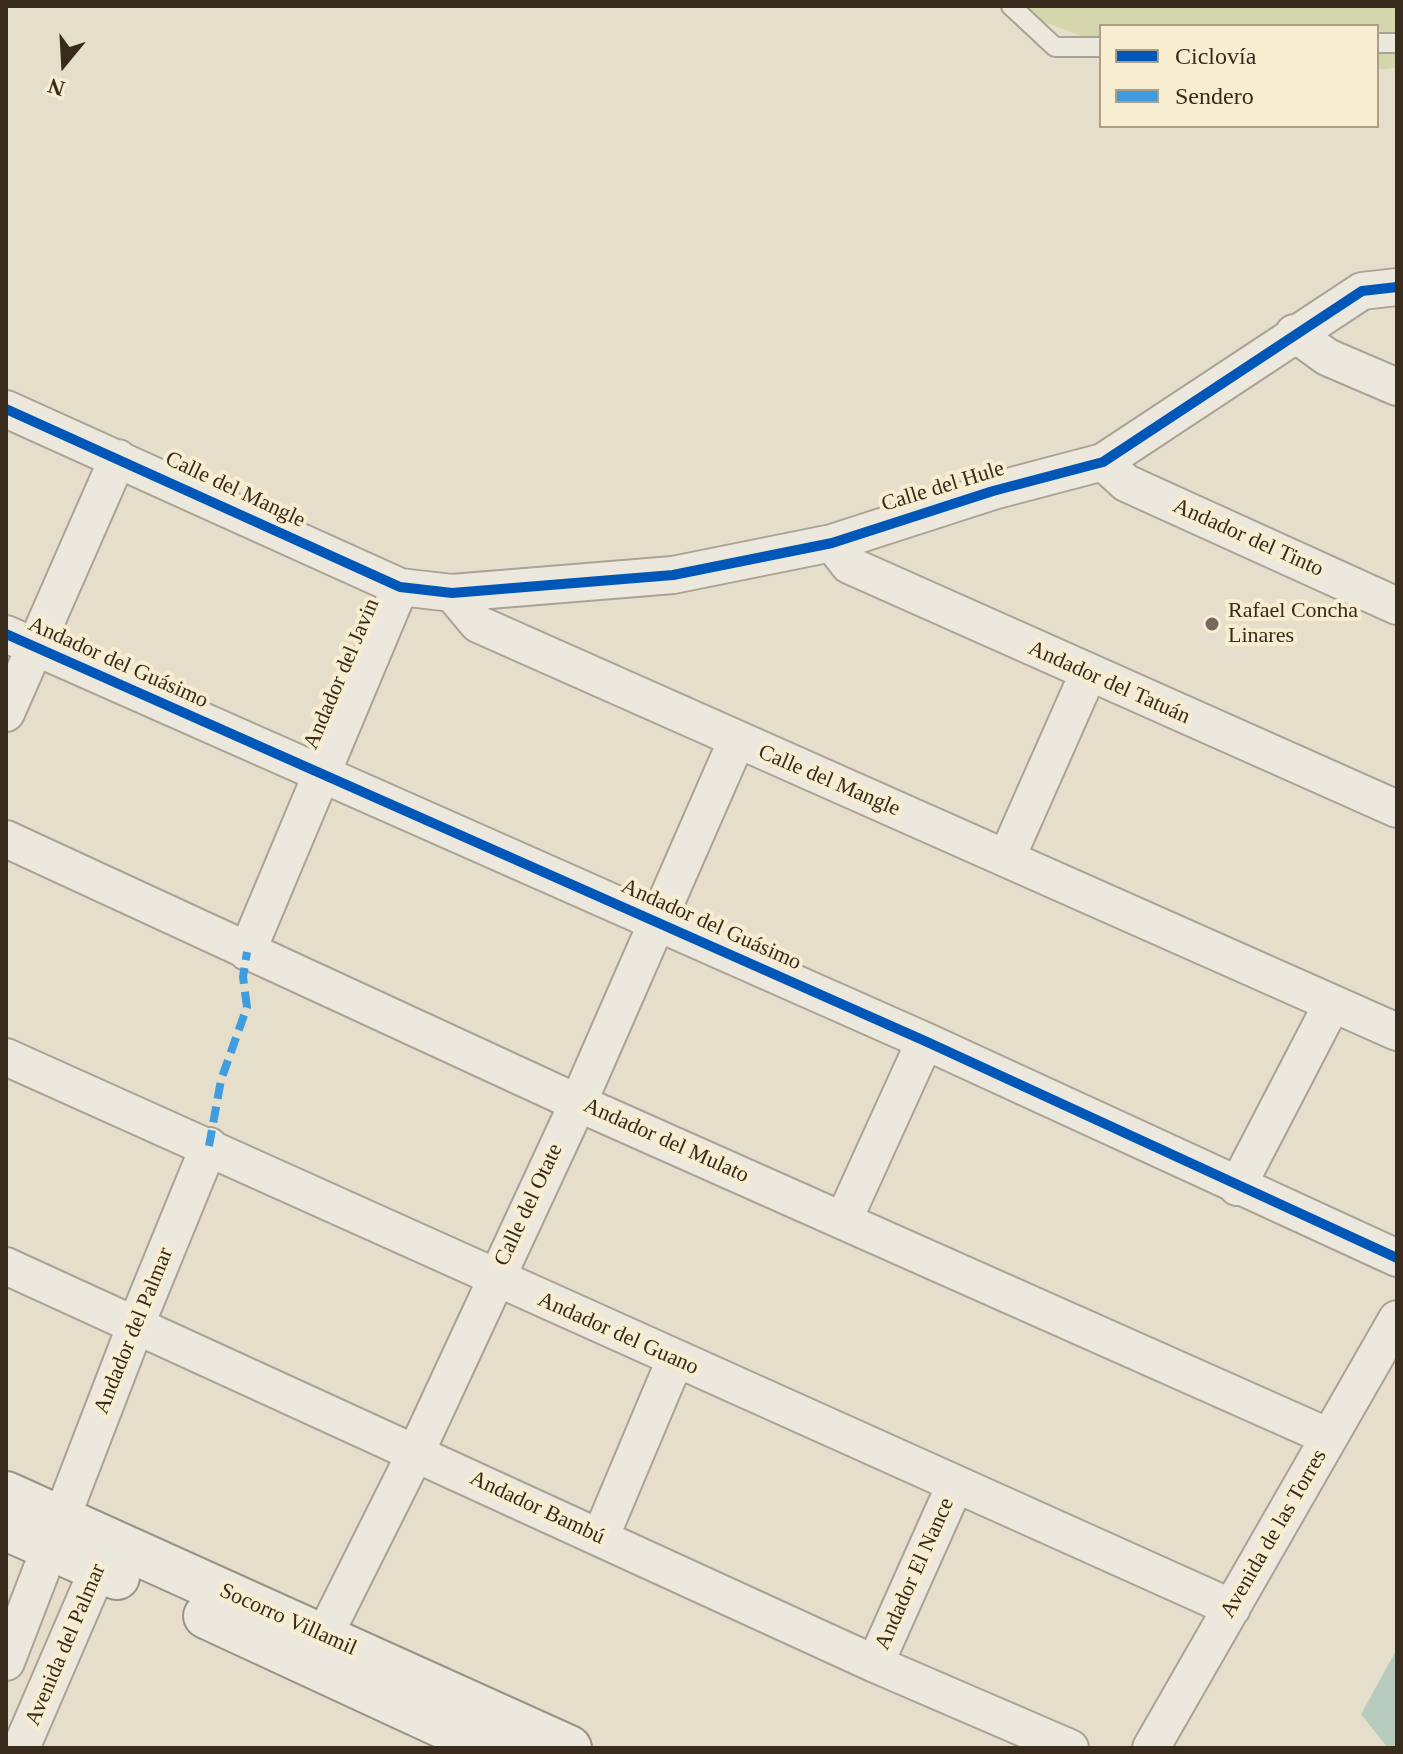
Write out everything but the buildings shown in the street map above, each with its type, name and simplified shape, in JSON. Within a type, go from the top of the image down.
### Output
[{"type":"street","name":"Calle del Hule","points":[[452,593],[673,575],[832,543],[993,491],[1103,462],[1294,333],[1362,291],[1397,287]]},
{"type":"street","points":[[1294,333],[1327,357],[1397,387]]},
{"type":"street","name":"Calle del Mangle","points":[[6,409],[400,587],[452,593],[478,624],[736,742],[1007,857],[1397,1032]]},
{"type":"street","points":[[6,713],[21,640],[118,458]]},
{"type":"street","name":"Andador del Tinto","points":[[1103,462],[1126,483],[1397,606]]},
{"type":"street","name":"Andador del Tatuán","points":[[832,543],[849,565],[1397,809]]},
{"type":"street","name":"Andador del Javin","points":[[247,952],[400,587]]},
{"type":"street","name":"Andador del Guásimo","points":[[21,640],[321,777],[925,1041],[1397,1258]]},
{"type":"street","points":[[1007,857],[1088,674]]},
{"type":"street","name":"Calle del Otate","points":[[318,1649],[416,1452],[578,1103],[736,742]]},
{"type":"street","name":"Andador del Mulato","points":[[6,839],[578,1103],[1329,1437]]},
{"type":"street","points":[[1237,1187],[1332,1004]]},
{"type":"street","points":[[844,1219],[925,1041]]},
{"type":"street","name":"Andador del Guano","points":[[6,1057],[1232,1608]]},
{"type":"street","name":"Andador del Palmar","points":[[56,1533],[209,1146]]},
{"type":"street","name":"Andador Bambú","points":[[6,1266],[137,1322],[875,1664],[1070,1748]]},
{"type":"street","name":"Avenida de las Torres","points":[[1151,1748],[1397,1319]]},
{"type":"street","points":[[600,1538],[675,1360]]},
{"type":"street","name":"Andador El Nance","points":[[875,1664],[955,1485]]},
{"type":"street","name":"Socorro Villamil","points":[[6,1494],[56,1533],[104,1555],[318,1649],[569,1748]]},
{"type":"street","name":"Socorro Villamil","points":[[6,1528],[56,1533]]},
{"type":"street","points":[[6,1662],[56,1533]]},
{"type":"street","name":"Avenida del Palmar","points":[[21,1748],[104,1555]]},
{"type":"street","name":"Socorro Villamil","points":[[318,1649],[491,1748]]},
{"type":"lane","points":[[1011,6],[1055,47],[1099,47]]},
{"type":"green space","points":[[1001,6],[1397,6],[1397,67],[1379,70],[1379,24],[1099,24],[1099,42]]},
{"type":"shaded area","points":[[1397,1649],[1397,1748],[1388,1748],[1361,1714]]},
{"type":"marked path","points":[[209,1146],[221,1080],[247,1007],[243,977],[247,952]]},
{"type":"cycle path","points":[[6,409],[400,587],[452,593],[673,575],[832,543],[993,491],[1103,462],[1362,291],[1397,287]]},
{"type":"cycle path","points":[[6,634],[925,1041],[1397,1258]]},
{"type":"place","name":"Rafael Concha Linares","points":[[1212,624]]}]
